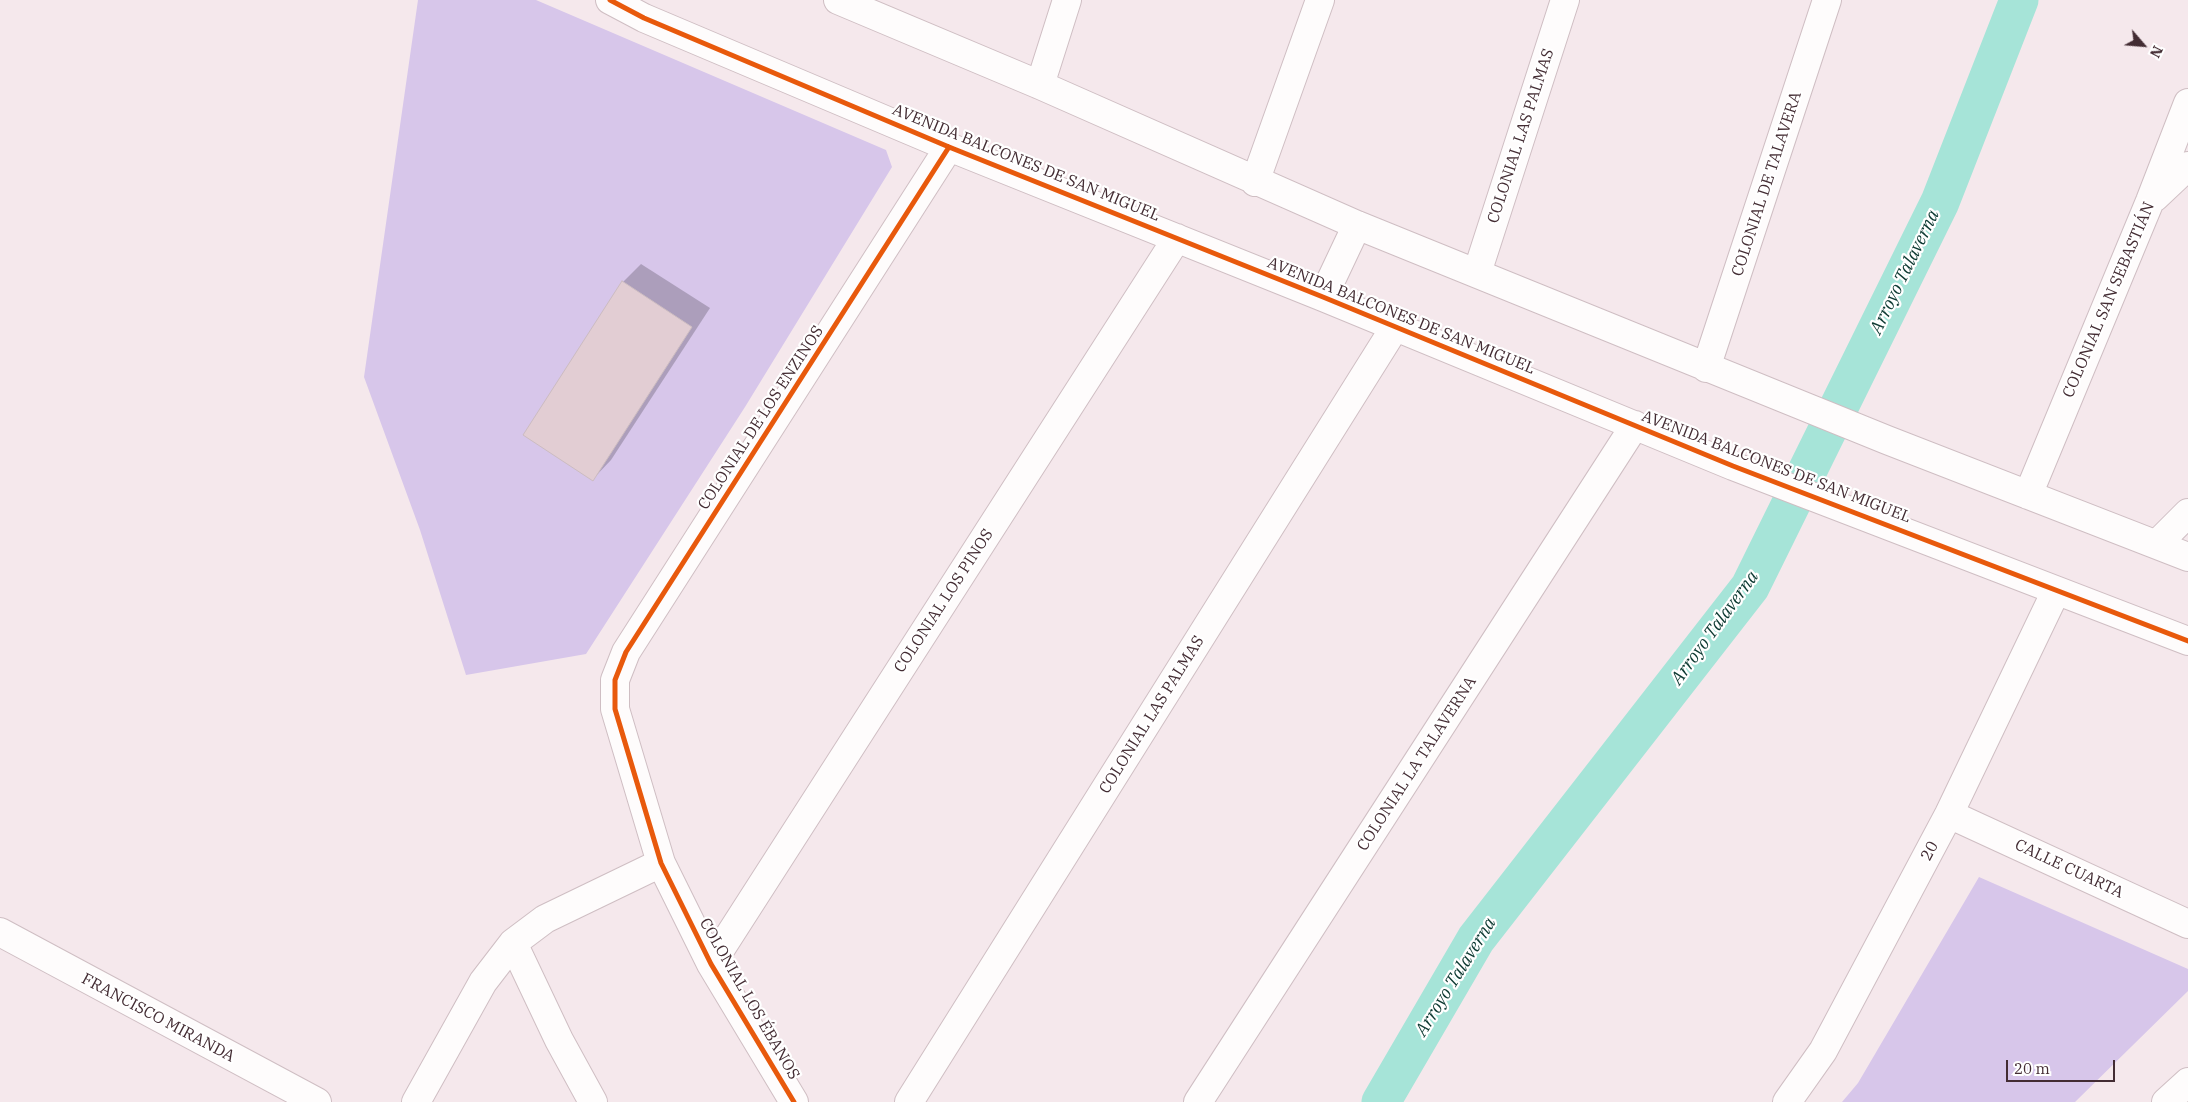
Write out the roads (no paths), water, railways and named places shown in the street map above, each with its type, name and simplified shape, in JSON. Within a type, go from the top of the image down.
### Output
[{"type":"street","name":"AVENIDA BALCONES DE SAN MIGUEL","points":[[610,0],[648,9],[949,147],[1178,238],[1733,466],[1864,515],[2056,592],[2188,640]]},
{"type":"street","points":[[838,0],[1040,84],[1255,182],[1357,225],[1706,368],[2188,557]]},
{"type":"street","points":[[1040,84],[1068,0]]},
{"type":"street","points":[[1255,182],[1320,0]]},
{"type":"street","name":"COLONIAL LAS PALMAS","points":[[1477,273],[1565,0]]},
{"type":"street","name":"COLONIAL DE TALAVERA","points":[[1706,368],[1827,0]]},
{"type":"street","name":"COLONIAL SAN SEBASTIÁN","points":[[2028,495],[2150,202],[2188,103]]},
{"type":"street","name":"COLONIAL DE LOS ENZINOS","points":[[615,709],[615,680],[626,652],[949,147]]},
{"type":"street","points":[[2150,202],[2188,166]]},
{"type":"street","points":[[1323,297],[1357,225]]},
{"type":"street","name":"COLONIAL LOS PINOS","points":[[711,964],[1178,238]]},
{"type":"street","name":"COLONIAL LAS PALMAS","points":[[909,1102],[1394,328]]},
{"type":"street","name":"COLONIAL LA TALAVERNA","points":[[1198,1102],[1635,425]]},
{"type":"street","points":[[2157,544],[2188,513]]},
{"type":"street","name":"20","points":[[1787,1102],[1823,1051],[1950,814],[2056,592]]},
{"type":"street","name":"COLONIAL LOS ÉBANOS","points":[[615,709],[661,863],[711,964],[794,1102]]},
{"type":"street","name":"CALLE CUARTA","points":[[1950,814],[2188,924]]},
{"type":"street","points":[[416,1102],[483,982],[513,943],[544,919],[661,863]]},
{"type":"street","name":"FRANCISCO MIRANDA","points":[[0,932],[317,1102]]},
{"type":"street","points":[[513,943],[559,1040],[593,1102]]},
{"type":"street","points":[[2166,1102],[2188,1082]]},
{"type":"waterway","name":"Arroyo Talaverna","points":[[1381,1102],[1476,939],[1750,587],[1940,202],[2019,0]]}]
